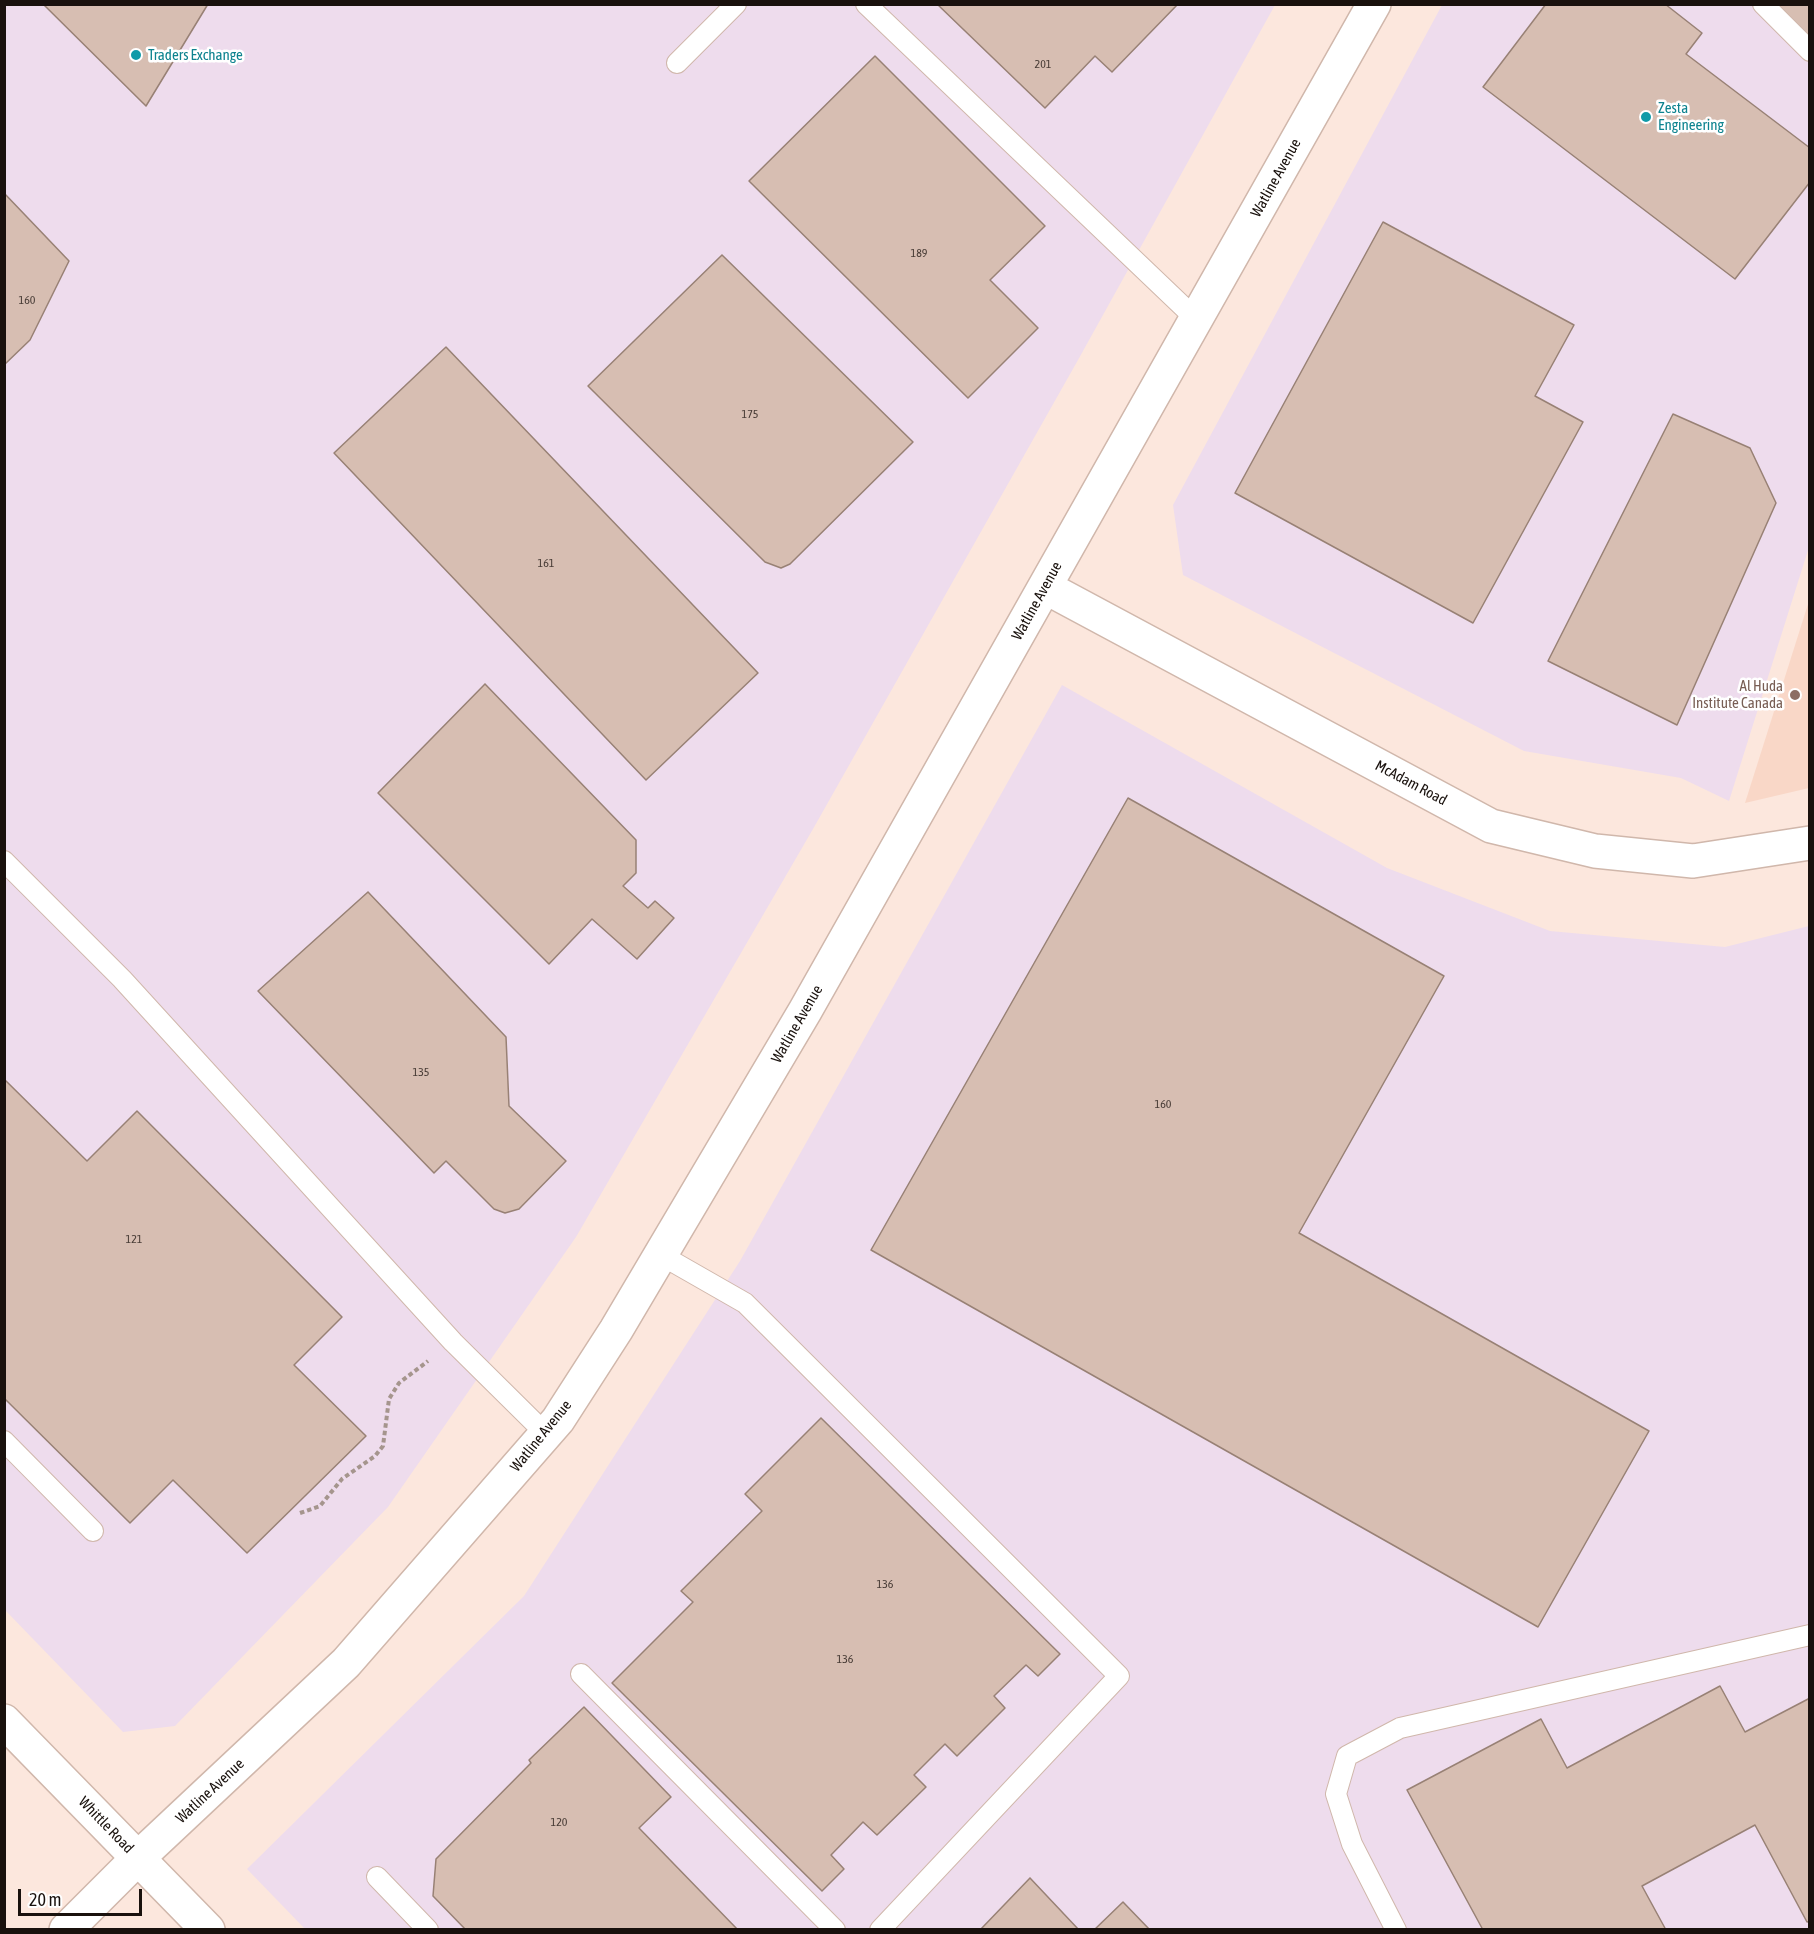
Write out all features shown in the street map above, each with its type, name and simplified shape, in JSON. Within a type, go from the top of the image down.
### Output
[{"type":"street","name":"Watline Avenue","points":[[66,1929],[138,1858],[346,1663],[546,1434],[616,1330],[805,1011],[1374,4]]},
{"type":"street","name":"McAdam Road","points":[[1045,587],[1491,826],[1596,851],[1694,861],[1809,843]]},
{"type":"street","name":"Whittle Road","points":[[4,1720],[208,1929]]},
{"type":"lane","points":[[677,63],[736,4]]},
{"type":"lane","points":[[866,4],[1196,319]]},
{"type":"lane","points":[[1763,4],[1809,51]]},
{"type":"lane","points":[[4,861],[122,979],[453,1342],[546,1434]]},
{"type":"lane","points":[[661,1255],[745,1304],[1119,1677],[880,1929]]},
{"type":"lane","points":[[4,1441],[93,1531]]},
{"type":"lane","points":[[1396,1929],[1352,1844],[1335,1794],[1347,1756],[1401,1728],[1809,1635]]},
{"type":"lane","points":[[580,1674],[835,1929]]},
{"type":"lane","points":[[377,1877],[428,1929]]},
{"type":"path","points":[[300,1513],[320,1506],[342,1479],[375,1456],[382,1446],[388,1399],[399,1383],[453,1342]]},
{"type":"shaded area","points":[[5,5],[1275,5],[813,829],[576,1237],[388,1507],[175,1726],[123,1732],[5,1610]]},
{"type":"shaded area","points":[[1442,5],[1809,5],[1809,547],[1729,801],[1681,778],[1524,751],[1183,575],[1173,505]]},
{"type":"shaded area","name":"Al Huda Institute Canada","points":[[1809,601],[1809,788],[1745,803]]},
{"type":"shaded area","points":[[1062,685],[1387,868],[1550,931],[1725,947],[1809,926],[1809,1929],[306,1930],[247,1869],[524,1596],[740,1261]]},
{"type":"building","name":"Traders Exchange","points":[[43,4],[208,4],[146,106]]},
{"type":"building","points":[[937,4],[1178,4],[1112,72],[1095,56],[1045,108]]},
{"type":"building","name":"Zesta Engineering","points":[[1546,4],[1665,4],[1702,33],[1686,54],[1810,148],[1810,182],[1735,279],[1483,87]]},
{"type":"building","points":[[1773,4],[1810,4],[1810,41]]},
{"type":"building","points":[[875,56],[1045,226],[990,280],[1038,328],[968,398],[749,181]]},
{"type":"building","points":[[4,193],[69,261],[30,340],[4,365]]},
{"type":"building","points":[[1383,222],[1574,325],[1535,396],[1583,422],[1473,623],[1235,493]]},
{"type":"building","points":[[722,255],[913,442],[790,564],[781,568],[765,562],[588,386]]},
{"type":"building","points":[[446,347],[758,673],[646,780],[334,453]]},
{"type":"building","points":[[1673,414],[1750,448],[1776,503],[1677,725],[1548,661]]},
{"type":"building","points":[[485,684],[636,840],[636,873],[623,886],[648,908],[655,901],[674,918],[637,959],[592,919],[549,964],[378,793]]},
{"type":"building","points":[[1128,798],[1444,976],[1299,1233],[1649,1431],[1538,1627],[871,1250]]},
{"type":"building","points":[[368,892],[506,1037],[509,1106],[566,1161],[519,1209],[505,1213],[494,1209],[446,1161],[434,1173],[258,991]]},
{"type":"building","points":[[4,1079],[87,1161],[137,1111],[342,1317],[294,1365],[366,1436],[247,1553],[173,1480],[130,1523],[4,1398]]},
{"type":"building","points":[[821,1418],[1060,1654],[1038,1676],[1026,1665],[994,1696],[1005,1708],[957,1756],[945,1744],[914,1775],[926,1787],[877,1835],[863,1822],[831,1855],[844,1869],[822,1891],[612,1683],[693,1602],[681,1591],[762,1511],[745,1494]]},
{"type":"building","points":[[1720,1686],[1745,1732],[1810,1698],[1810,1921],[1807,1922],[1755,1825],[1642,1886],[1666,1930],[1483,1930],[1407,1790],[1541,1719],[1567,1768]]},
{"type":"building","points":[[584,1707],[671,1797],[639,1828],[738,1930],[466,1930],[433,1896],[436,1859],[531,1763],[529,1760]]},
{"type":"building","points":[[1030,1878],[1079,1930],[980,1930]]},
{"type":"building","points":[[1123,1902],[1150,1930],[1094,1930]]},
{"type":"place","name":"Traders Exchange","points":[[136,55]]},
{"type":"place","name":"Zesta Engineering","points":[[1646,117]]},
{"type":"place","name":"Al Huda Institute Canada","points":[[1795,695]]}]
